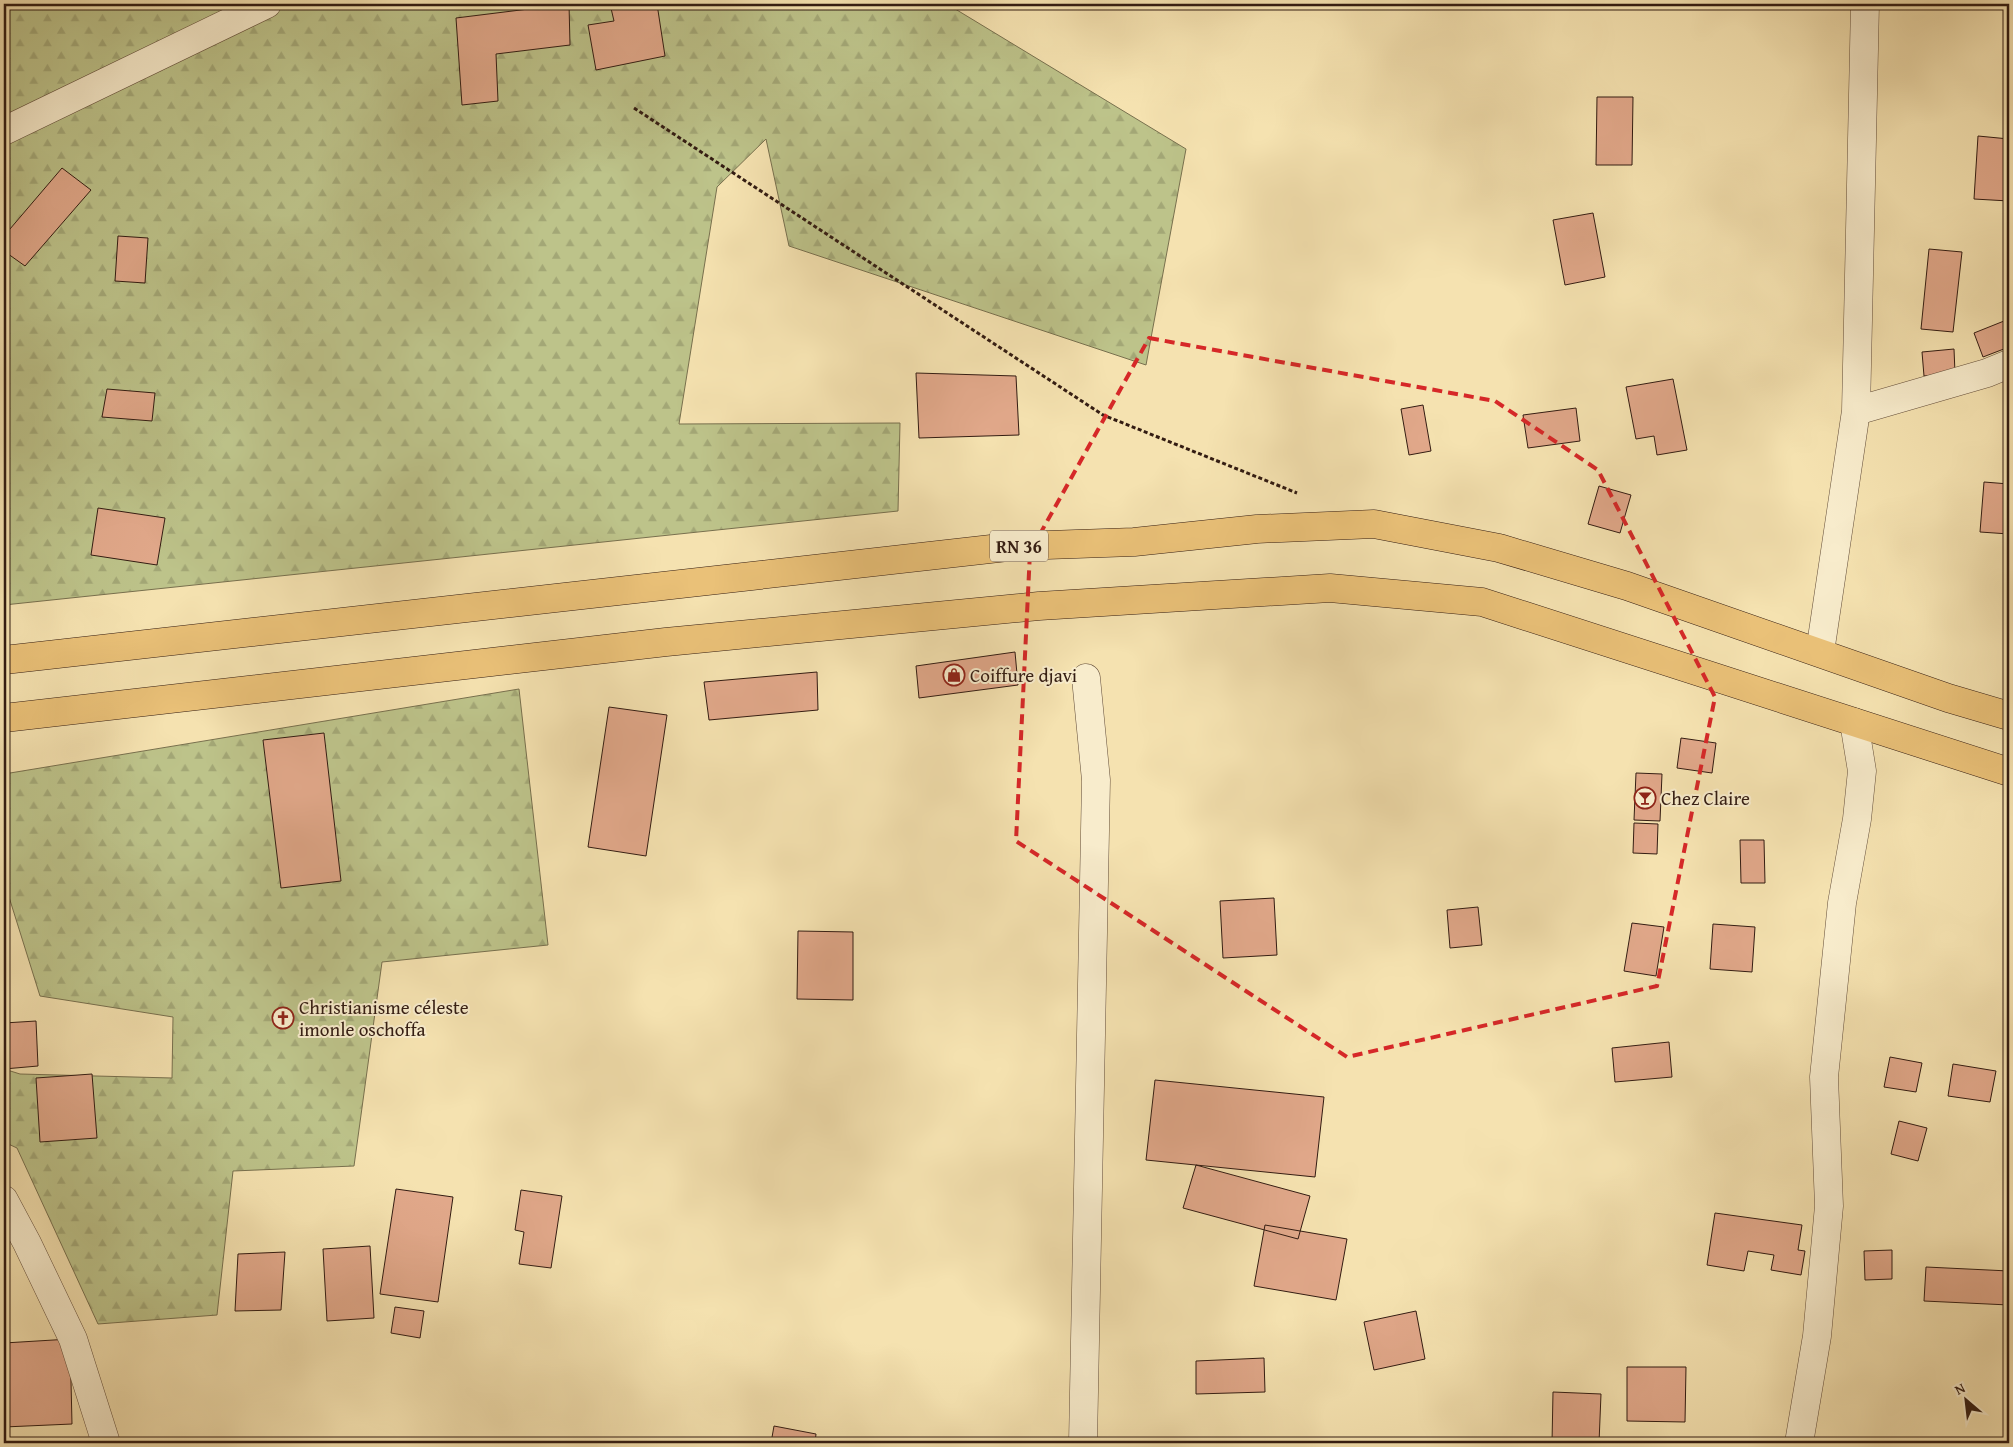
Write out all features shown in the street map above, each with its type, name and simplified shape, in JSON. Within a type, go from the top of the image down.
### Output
[{"type":"main road","name":"RN 36","points":[[4,660],[1018,546],[1134,542],[1257,529],[1374,524],[1499,548],[1627,586],[1948,698],[2009,716]]},
{"type":"main road","points":[[4,718],[725,636],[1039,606],[1330,588],[1482,602],[2009,772]]},
{"type":"street","points":[[4,131],[267,4]]},
{"type":"street","points":[[1820,652],[1856,411],[1865,4]]},
{"type":"street","points":[[1856,411],[1987,373],[2009,364]]},
{"type":"street","points":[[1083,1443],[1096,780],[1086,678]]},
{"type":"street","points":[[1799,1443],[1817,1336],[1829,1206],[1824,1077],[1842,903],[1857,819],[1862,771],[1854,722]]},
{"type":"street","points":[[4,1200],[73,1339],[106,1443]]},
{"type":"path","points":[[634,108],[1103,415],[1302,495]]},
{"type":"highlighted area","points":[[1149,338],[1495,401],[1598,470],[1715,697],[1657,986],[1347,1057],[1016,841],[1030,552]]},
{"type":"green space","points":[[4,4],[947,4],[1186,149],[1146,365],[789,246],[766,139],[717,187],[679,424],[900,423],[898,511],[4,605]]},
{"type":"green space","points":[[519,689],[548,945],[382,962],[354,1166],[233,1171],[217,1315],[98,1324],[17,1148],[4,1142],[4,1069],[20,1074],[172,1078],[173,1017],[40,996],[4,881],[4,774]]},
{"type":"building","points":[[569,4],[570,45],[496,54],[498,101],[462,105],[456,18]]},
{"type":"building","points":[[610,4],[657,4],[665,56],[596,70],[588,25],[614,21]]},
{"type":"building","points":[[1597,97],[1633,97],[1632,165],[1596,165]]},
{"type":"building","points":[[1978,136],[2009,139],[2009,201],[1974,199]]},
{"type":"building","points":[[62,168],[91,190],[25,266],[4,251],[4,236]]},
{"type":"building","points":[[1593,213],[1605,277],[1565,285],[1553,220]]},
{"type":"building","points":[[118,236],[148,238],[145,283],[115,281]]},
{"type":"building","points":[[1929,249],[1962,252],[1953,332],[1921,329]]},
{"type":"building","points":[[2009,319],[2009,347],[1983,357],[1974,333]]},
{"type":"building","points":[[1954,349],[1955,373],[1924,376],[1922,352]]},
{"type":"building","points":[[916,373],[1016,376],[1019,435],[919,438]]},
{"type":"building","points":[[1673,379],[1687,450],[1657,455],[1654,436],[1636,439],[1626,387]]},
{"type":"building","points":[[107,389],[155,393],[152,421],[102,417]]},
{"type":"building","points":[[1423,405],[1431,451],[1409,455],[1401,409]]},
{"type":"building","points":[[1576,408],[1580,441],[1528,448],[1523,415]]},
{"type":"building","points":[[1984,482],[2009,484],[2009,534],[1980,532]]},
{"type":"building","points":[[1599,486],[1631,495],[1620,533],[1588,524]]},
{"type":"building","points":[[98,508],[165,518],[157,565],[91,555]]},
{"type":"building","points":[[1015,652],[1018,685],[919,698],[916,666]]},
{"type":"building","points":[[817,672],[818,710],[709,720],[704,682]]},
{"type":"building","points":[[609,707],[667,715],[646,856],[588,847]]},
{"type":"building","points":[[324,733],[341,881],[281,888],[263,740]]},
{"type":"building","points":[[1681,738],[1716,743],[1712,773],[1677,768]]},
{"type":"building","points":[[1636,773],[1662,774],[1660,821],[1634,820]]},
{"type":"building","points":[[1634,823],[1658,824],[1657,854],[1633,853]]},
{"type":"building","points":[[1740,840],[1764,840],[1765,883],[1741,883]]},
{"type":"building","points":[[1274,898],[1277,955],[1223,958],[1220,901]]},
{"type":"building","points":[[1478,907],[1482,945],[1450,948],[1447,910]]},
{"type":"building","points":[[1632,923],[1664,927],[1656,976],[1624,971]]},
{"type":"building","points":[[1713,924],[1755,927],[1752,972],[1710,969]]},
{"type":"building","points":[[798,931],[853,932],[853,1000],[797,999]]},
{"type":"building","points":[[36,1021],[38,1066],[4,1069],[4,1023]]},
{"type":"building","points":[[1669,1042],[1672,1077],[1615,1082],[1612,1048]]},
{"type":"building","points":[[1890,1057],[1922,1063],[1916,1092],[1884,1087]]},
{"type":"building","points":[[1953,1064],[1996,1071],[1990,1102],[1948,1096]]},
{"type":"building","points":[[2009,1065],[2009,1154],[2006,1154]]},
{"type":"building","points":[[92,1074],[97,1138],[40,1142],[36,1078]]},
{"type":"building","points":[[1155,1080],[1324,1097],[1315,1177],[1146,1160]]},
{"type":"building","points":[[1899,1121],[1927,1128],[1918,1161],[1891,1154]]},
{"type":"building","points":[[1196,1165],[1310,1196],[1298,1239],[1183,1208]]},
{"type":"building","points":[[396,1189],[453,1197],[438,1302],[380,1294]]},
{"type":"building","points":[[521,1190],[562,1196],[551,1268],[519,1264],[524,1232],[515,1230]]},
{"type":"building","points":[[1715,1213],[1802,1225],[1798,1250],[1805,1251],[1801,1275],[1771,1270],[1774,1255],[1748,1251],[1744,1271],[1707,1265]]},
{"type":"building","points":[[1265,1225],[1347,1239],[1336,1300],[1254,1286]]},
{"type":"building","points":[[370,1246],[374,1318],[327,1321],[323,1249]]},
{"type":"building","points":[[1892,1250],[1892,1279],[1865,1280],[1864,1251]]},
{"type":"building","points":[[285,1252],[281,1310],[235,1311],[238,1254]]},
{"type":"building","points":[[1926,1267],[2009,1271],[2009,1305],[1924,1301]]},
{"type":"building","points":[[395,1307],[424,1311],[420,1338],[391,1333]]},
{"type":"building","points":[[1416,1311],[1425,1359],[1374,1370],[1364,1322]]},
{"type":"building","points":[[70,1339],[72,1424],[4,1427],[4,1343]]},
{"type":"building","points":[[1264,1358],[1265,1392],[1196,1394],[1196,1361]]},
{"type":"building","points":[[1627,1367],[1686,1367],[1685,1422],[1627,1421]]},
{"type":"building","points":[[1553,1392],[1601,1394],[1599,1443],[1552,1443]]},
{"type":"building","points":[[774,1426],[816,1434],[815,1443],[771,1443]]},
{"type":"place","name":"Coiffure djavi","points":[[954,675]]},
{"type":"place","name":"Chez Claire","points":[[1645,798]]},
{"type":"place","name":"Christianisme céleste imonle oschoffa","points":[[283,1018]]}]
